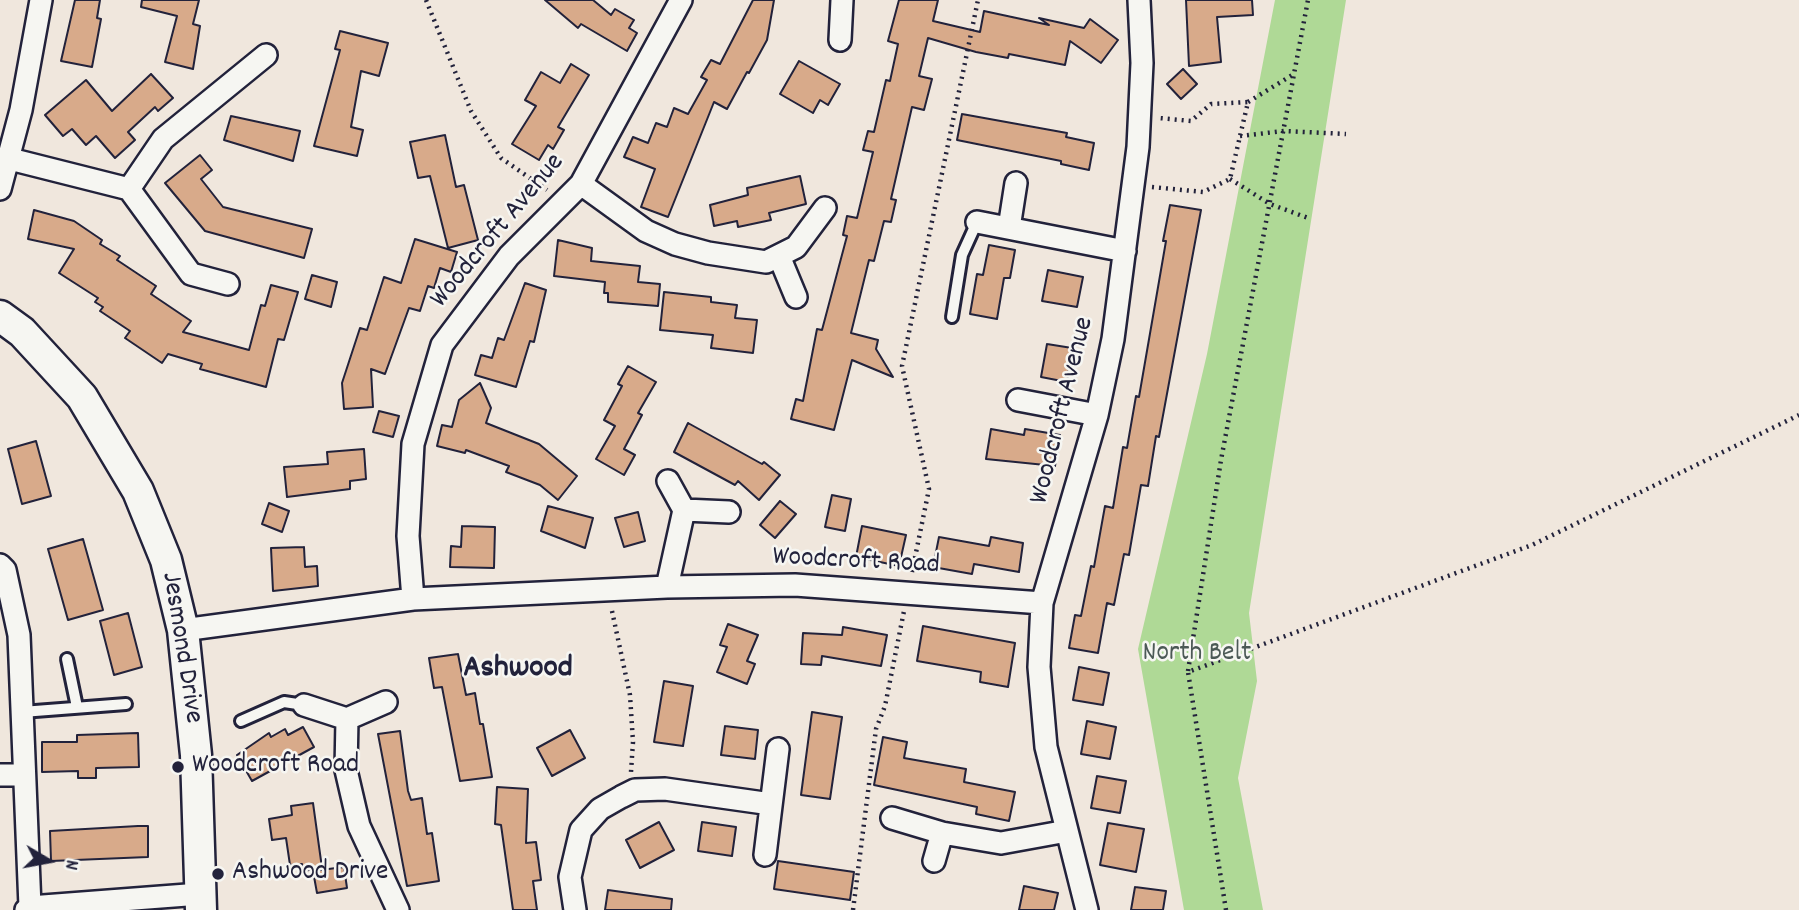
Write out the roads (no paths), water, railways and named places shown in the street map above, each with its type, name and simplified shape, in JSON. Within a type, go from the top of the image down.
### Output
[{"type":"street","points":[[0,189],[9,159],[41,0]]},
{"type":"street","name":"Woodcroft Avenue","points":[[413,599],[408,536],[413,444],[442,345],[509,256],[581,184],[681,0]]},
{"type":"street","points":[[840,40],[842,0]]},
{"type":"street","name":"Woodcroft Avenue","points":[[1087,910],[1046,747],[1039,667],[1042,603],[1097,415],[1113,339],[1134,185],[1140,116],[1142,63],[1139,0]]},
{"type":"street","points":[[129,190],[163,139],[266,55]]},
{"type":"street","points":[[9,159],[129,190],[191,274],[228,284]]},
{"type":"street","points":[[1009,228],[1016,183]]},
{"type":"street","points":[[581,184],[646,231],[676,244],[708,253],[766,262],[796,247],[825,208]]},
{"type":"street","points":[[977,222],[1125,251]]},
{"type":"street","points":[[779,256],[796,297]]},
{"type":"street","name":"Jesmond Drive","points":[[0,316],[22,332],[82,397],[138,491],[166,560],[183,630],[196,755],[200,902]]},
{"type":"street","points":[[1018,400],[1097,415]]},
{"type":"street","points":[[667,587],[684,510],[668,481]]},
{"type":"street","points":[[684,510],[729,512]]},
{"type":"street","points":[[0,565],[5,570],[19,635],[28,908],[200,902]]},
{"type":"street","name":"Woodcroft Road","points":[[183,630],[413,599],[667,587],[794,585],[1042,603]]},
{"type":"street","points":[[304,705],[347,719],[386,702]]},
{"type":"street","points":[[347,719],[346,770],[359,826],[398,910]]},
{"type":"street","points":[[765,855],[778,749]]},
{"type":"street","points":[[0,775],[23,775]]},
{"type":"street","points":[[575,910],[570,877],[582,830],[600,809],[635,790],[665,789],[771,804]]},
{"type":"street","points":[[892,818],[942,833],[1001,843],[1067,831]]},
{"type":"street","points":[[934,861],[942,833]]},
{"type":"lane","points":[[951,317],[962,255],[977,222]]},
{"type":"lane","points":[[66,659],[77,707]]},
{"type":"lane","points":[[242,722],[284,702],[304,705]]},
{"type":"lane","points":[[22,712],[126,704]]},
{"type":"place","name":"Woodcroft Road","points":[[178,767]]},
{"type":"place","name":"Ashwood Drive","points":[[218,874]]},
{"type":"district","name":"Ashwood","points":[[518,671]]},
{"type":"park label","name":"North Belt","points":[[1197,655]]}]
